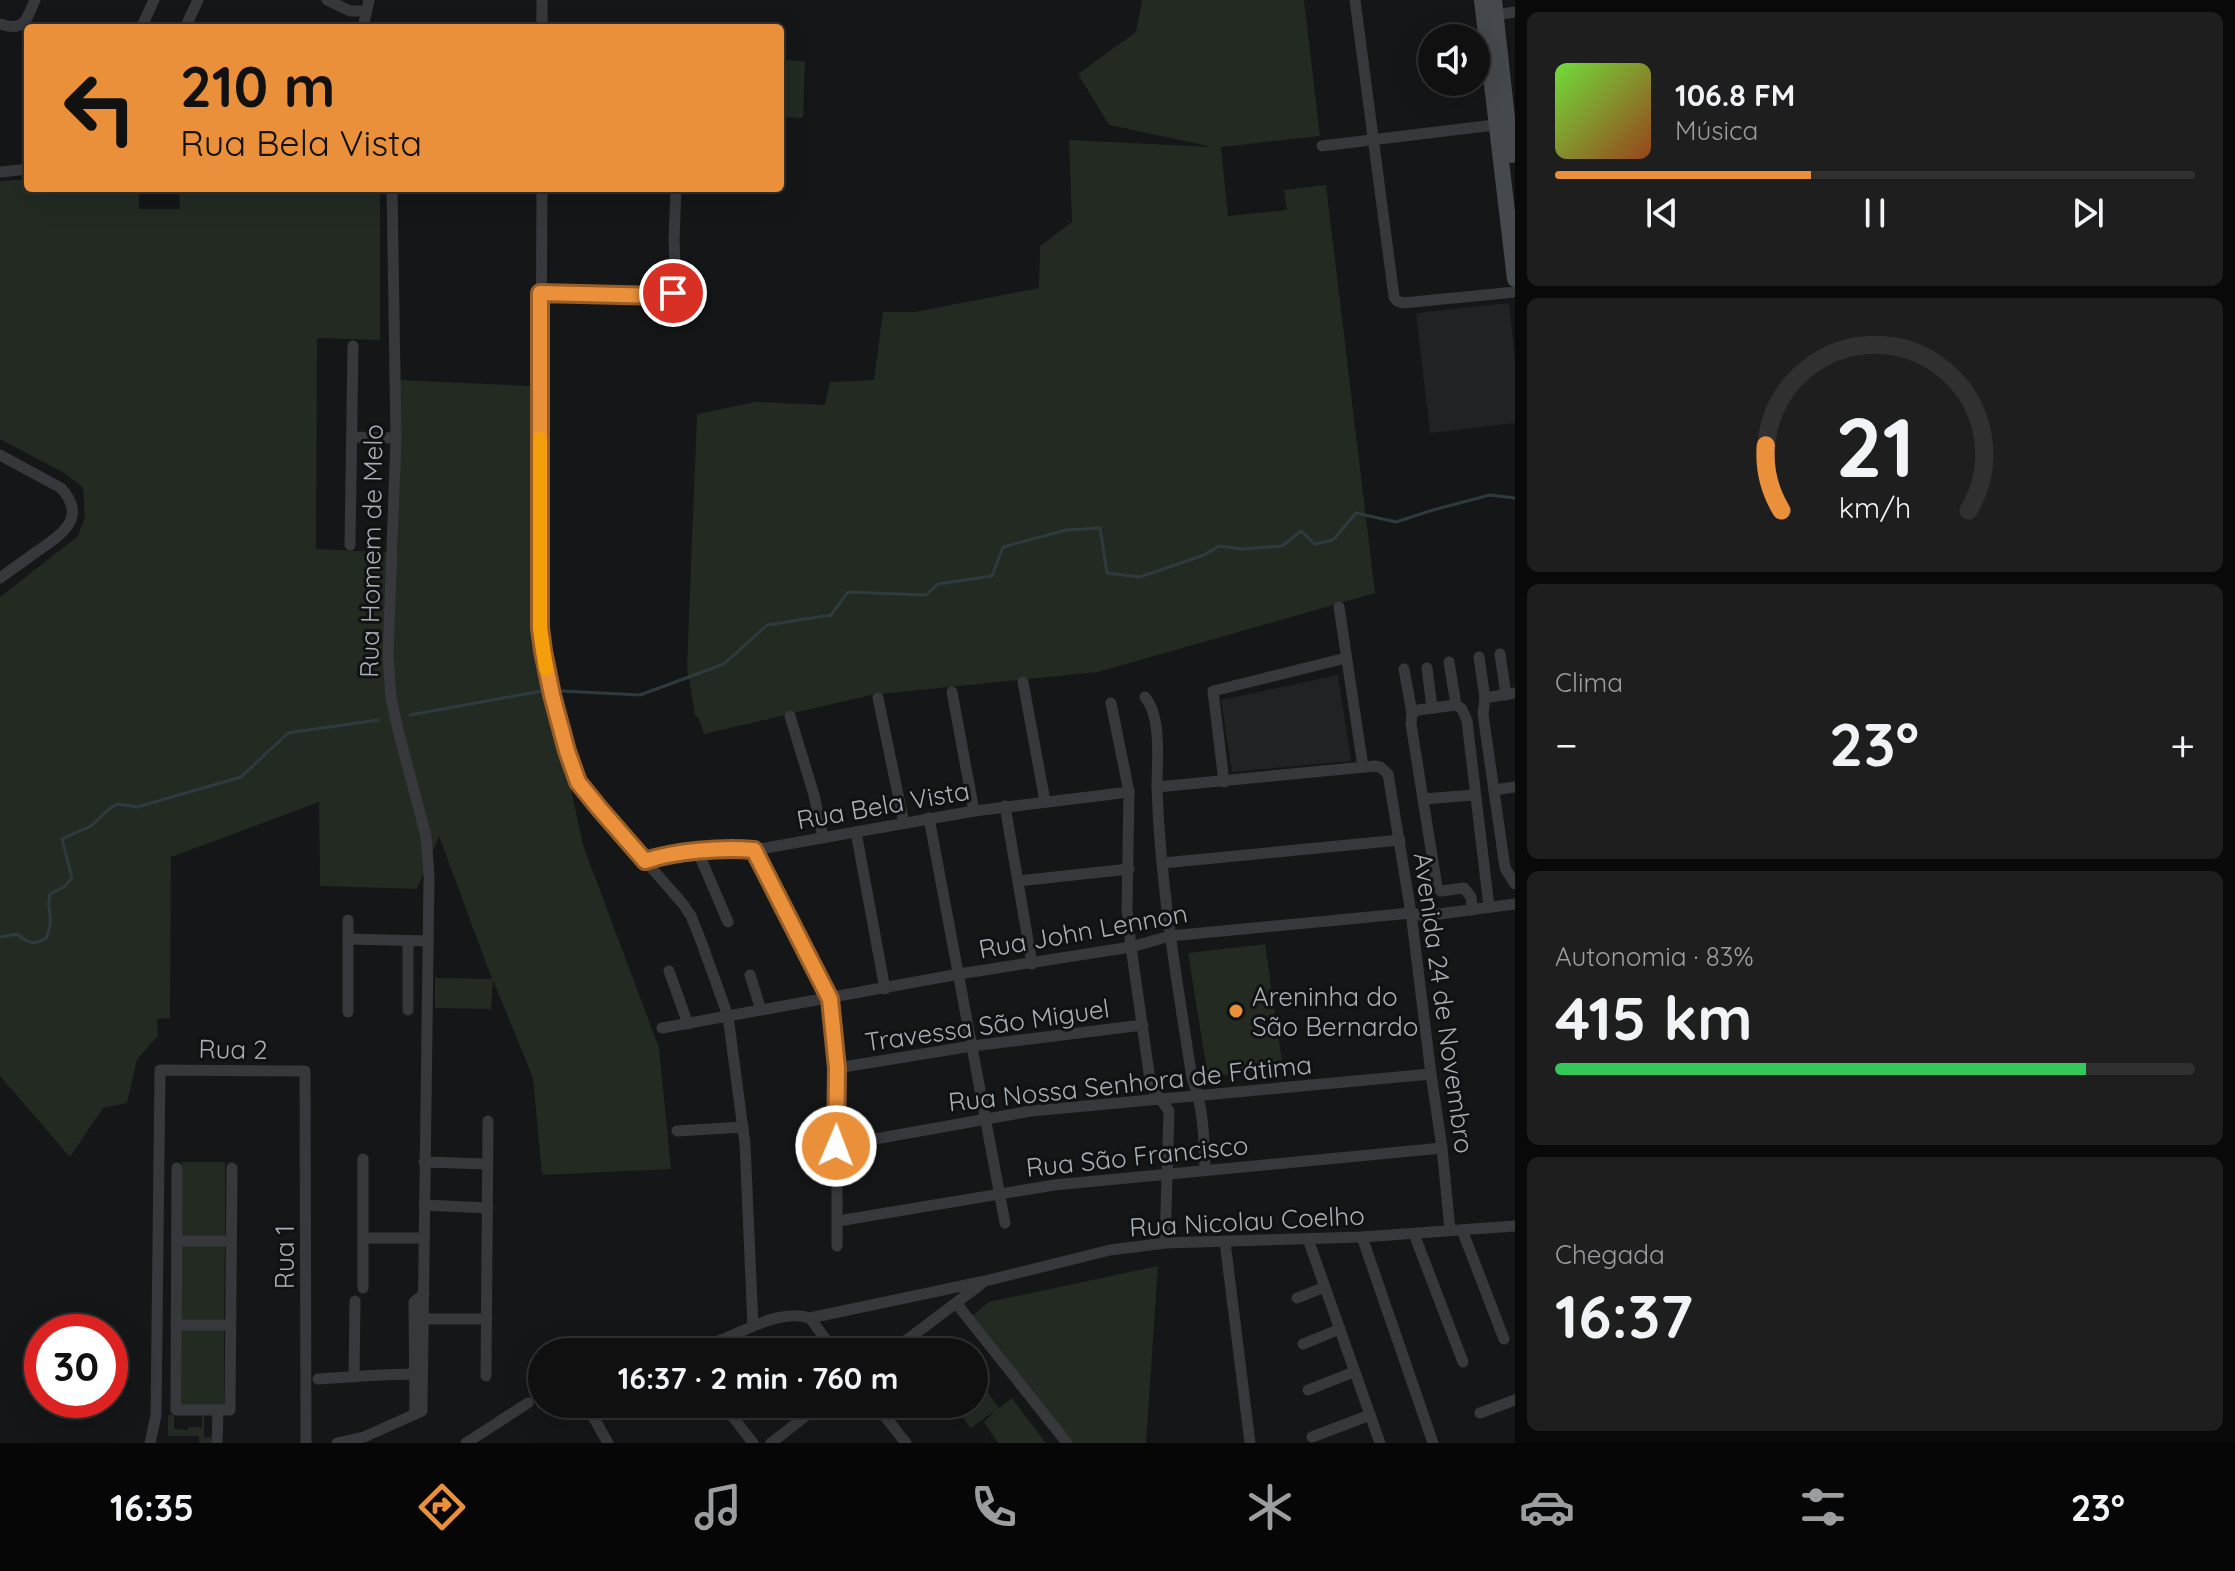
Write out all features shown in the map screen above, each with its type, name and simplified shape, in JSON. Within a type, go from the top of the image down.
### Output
[{"type":"street","points":[[0,24],[11,28],[21,25],[35,0]]},
{"type":"street","points":[[143,24],[154,0]]},
{"type":"street","points":[[187,24],[198,0]]},
{"type":"street","points":[[327,0],[350,11],[367,6]]},
{"type":"street","points":[[542,0],[542,24]]},
{"type":"street","points":[[1355,0],[1394,297],[1403,303],[1515,292]]},
{"type":"street","points":[[1515,12],[1489,8],[1515,188]]},
{"type":"street","points":[[1322,146],[1506,124]]},
{"type":"street","points":[[1506,124],[1515,279]]},
{"type":"street","points":[[0,172],[24,169]]},
{"type":"street","name":"Rua Homem de Melo","points":[[392,192],[396,438],[389,681],[398,730],[426,836],[429,876],[424,1319],[418,1374]]},
{"type":"street","points":[[542,192],[540,628],[546,669],[578,782],[691,916],[728,1016],[743,1127],[753,1326]]},
{"type":"street","points":[[540,293],[661,296],[673,293],[677,280],[674,240],[676,192]]},
{"type":"street","points":[[350,545],[353,346]]},
{"type":"street","points":[[352,437],[396,438]]},
{"type":"street","points":[[0,455],[61,488],[73,511],[65,531],[0,578]]},
{"type":"street","points":[[1157,787],[1363,767],[1339,607]]},
{"type":"street","points":[[1485,698],[1511,694],[1500,654]]},
{"type":"street","points":[[1479,657],[1485,698],[1483,714],[1505,868],[1515,884]]},
{"type":"street","points":[[1224,782],[1213,691],[1346,658]]},
{"type":"street","points":[[1449,662],[1456,705]]},
{"type":"street","points":[[1427,668],[1432,708]]},
{"type":"street","points":[[1404,669],[1437,887],[1441,891],[1464,888],[1471,897],[1472,910]]},
{"type":"street","points":[[1023,682],[1045,801]]},
{"type":"street","points":[[952,692],[974,811]]},
{"type":"street","points":[[1145,697],[1151,704],[1158,746],[1157,787],[1170,936],[1192,1078],[1202,1115],[1205,1170]]},
{"type":"street","points":[[878,698],[904,823]]},
{"type":"street","points":[[1111,703],[1129,792],[1127,909],[1131,947],[1151,1087],[1169,1111],[1165,1243]]},
{"type":"street","points":[[1412,713],[1456,705],[1462,709],[1467,721],[1489,907]]},
{"type":"street","points":[[790,716],[814,795],[823,838]]},
{"type":"street","name":"Avenida 24 de Novembro","points":[[1363,767],[1380,767],[1388,774],[1391,783],[1456,1230],[1504,1339]]},
{"type":"street","points":[[1494,790],[1515,787]]},
{"type":"street","name":"Rua Bela Vista","points":[[645,861],[661,855],[734,848],[754,850],[1005,806],[1129,792]]},
{"type":"street","points":[[1423,799],[1475,795]]},
{"type":"street","points":[[1005,806],[1032,964]]},
{"type":"street","points":[[929,818],[1005,1223]]},
{"type":"street","points":[[856,832],[885,989]]},
{"type":"street","points":[[1163,863],[1400,840]]},
{"type":"street","points":[[754,850],[830,999],[837,1068],[837,1246]]},
{"type":"street","points":[[698,852],[728,922]]},
{"type":"street","points":[[1018,881],[1129,869]]},
{"type":"street","name":"Rua John Lennon","points":[[662,1028],[959,974],[1131,947],[1170,936],[1411,913],[1424,916],[1515,904]]},
{"type":"street","points":[[348,920],[348,1012]]},
{"type":"street","points":[[348,939],[428,941]]},
{"type":"street","points":[[408,940],[408,1010]]},
{"type":"street","points":[[669,971],[688,1024]]},
{"type":"street","points":[[750,975],[761,1010]]},
{"type":"street","name":"Travessa São Miguel","points":[[837,1068],[972,1046],[1143,1025]]},
{"type":"street","name":"Rua 2","points":[[150,1443],[156,1415],[160,1070],[305,1071]]},
{"type":"street","name":"Rua 1","points":[[305,1071],[306,1443]]},
{"type":"street","name":"Rua Nossa Senhora de Fátima","points":[[836,1146],[1031,1111],[1431,1074]]},
{"type":"street","points":[[486,1376],[488,1121]]},
{"type":"street","points":[[677,1131],[743,1127]]},
{"type":"street","name":"Rua São Francisco","points":[[838,1221],[1054,1185],[1442,1148]]},
{"type":"street","points":[[363,1159],[363,1288]]},
{"type":"street","points":[[424,1162],[487,1164]]},
{"type":"street","points":[[177,1168],[176,1410],[230,1410],[232,1168]]},
{"type":"street","points":[[424,1205],[488,1208]]},
{"type":"street","points":[[1512,1226],[1515,1240]]},
{"type":"street","name":"Rua Nicolau Coelho","points":[[726,1338],[791,1315],[810,1318],[985,1281],[1110,1250],[1165,1243],[1362,1237],[1512,1226]]},
{"type":"street","points":[[1414,1234],[1463,1362]]},
{"type":"street","points":[[1362,1237],[1433,1443]]},
{"type":"street","points":[[363,1238],[424,1238]]},
{"type":"street","points":[[1308,1239],[1380,1443]]},
{"type":"street","points":[[177,1241],[231,1241]]},
{"type":"street","points":[[1225,1242],[1250,1443]]},
{"type":"street","points":[[910,1338],[985,1281]]},
{"type":"street","points":[[1297,1298],[1325,1287]]},
{"type":"street","name":"Rua Homem de Melo","points":[[366,1440],[418,1412],[414,1302],[424,1294]]},
{"type":"street","points":[[354,1377],[355,1301]]},
{"type":"street","points":[[956,1303],[1067,1443]]},
{"type":"street","points":[[810,1318],[825,1338]]},
{"type":"street","points":[[424,1319],[487,1319]]},
{"type":"street","points":[[176,1325],[230,1325]]},
{"type":"street","points":[[1303,1344],[1340,1329]]},
{"type":"street","points":[[1308,1390],[1354,1372]]},
{"type":"street","points":[[318,1379],[418,1374]]},
{"type":"street","points":[[1480,1413],[1515,1400]]},
{"type":"street","points":[[466,1443],[528,1403]]},
{"type":"street","points":[[217,1443],[218,1410]]},
{"type":"street","points":[[1312,1437],[1370,1415]]},
{"type":"street","points":[[594,1418],[608,1443]]},
{"type":"street","points":[[734,1418],[753,1443]]},
{"type":"street","points":[[771,1443],[803,1418]]},
{"type":"street","points":[[886,1418],[906,1443]]},
{"type":"street","points":[[337,1443],[366,1440]]},
{"type":"shaded area","points":[[1142,0],[1304,0],[1320,136],[1221,147],[1228,216],[1287,210],[1284,190],[1326,185],[1375,593],[1098,672],[871,695],[704,734],[695,715],[687,668],[697,414],[755,402],[825,405],[830,382],[874,380],[883,312],[915,312],[1039,288],[1040,246],[1072,222],[1069,140],[1213,147],[1109,125],[1078,74],[1136,32]]},
{"type":"shaded area","points":[[784,60],[805,61],[803,118],[784,117]]},
{"type":"shaded area","points":[[24,179],[24,192],[139,192],[139,209],[180,209],[179,192],[380,192],[380,340],[317,338],[316,549],[398,553],[400,380],[530,386],[530,623],[583,845],[659,1048],[671,1169],[542,1175],[533,1078],[493,980],[491,1009],[435,1008],[435,978],[492,979],[439,836],[417,889],[320,886],[319,802],[171,857],[170,1018],[157,1019],[158,1036],[137,1059],[127,1103],[103,1108],[70,1157],[0,1076],[0,597],[78,536],[85,517],[83,488],[66,474],[0,439],[0,181]]},
{"type":"shaded area","points":[[1509,303],[1515,359],[1515,423],[1430,433],[1416,313]]},
{"type":"shaded area","points":[[1338,675],[1351,761],[1232,772],[1221,700]]},
{"type":"shaded area","name":"Areninha do São Bernardo","points":[[1265,944],[1283,1068],[1208,1077],[1188,953]]},
{"type":"shaded area","points":[[182,1162],[225,1162],[225,1237],[182,1238]]},
{"type":"shaded area","points":[[182,1246],[225,1246],[224,1320],[182,1320]]},
{"type":"shaded area","points":[[1158,1266],[1146,1443],[1071,1443],[972,1316],[989,1302]]},
{"type":"shaded area","points":[[182,1330],[224,1330],[224,1405],[182,1405]]},
{"type":"shaded area","points":[[988,1393],[999,1408],[1012,1398],[1046,1443],[998,1443],[984,1422],[996,1410],[988,1416]]},
{"type":"shaded area","points":[[168,1415],[174,1415],[174,1429],[188,1430],[189,1427],[202,1427],[204,1416],[204,1437],[211,1437],[211,1443],[199,1443],[199,1436],[168,1436]]},
{"type":"shaded area","points":[[963,1418],[985,1418],[971,1428]]},
{"type":"waterway","points":[[562,691],[640,695],[724,664],[767,625],[831,615],[848,592],[926,595],[938,584],[992,576],[1003,547],[1066,530],[1100,528],[1107,573],[1140,577],[1204,555],[1219,546],[1242,549],[1282,546],[1301,531],[1315,544],[1333,540],[1356,513],[1396,522],[1490,495],[1515,498]]},
{"type":"waterway","points":[[410,715],[542,691]]},
{"type":"waterway","points":[[0,937],[17,934],[34,943],[46,938],[50,924],[50,894],[64,887],[72,878],[62,839],[91,826],[110,808],[118,804],[137,807],[241,777],[288,733],[378,720]]},
{"type":"slow traffic","points":[[540,439],[540,628],[546,669]]},
{"type":"place","name":"Areninha do São Bernardo","points":[[1236,1011]]},
{"type":"route","points":[[673,293],[661,296],[540,293],[540,628],[546,669],[578,782],[645,861],[661,855],[734,848],[754,850],[830,999],[837,1068],[836,1146]]}]
